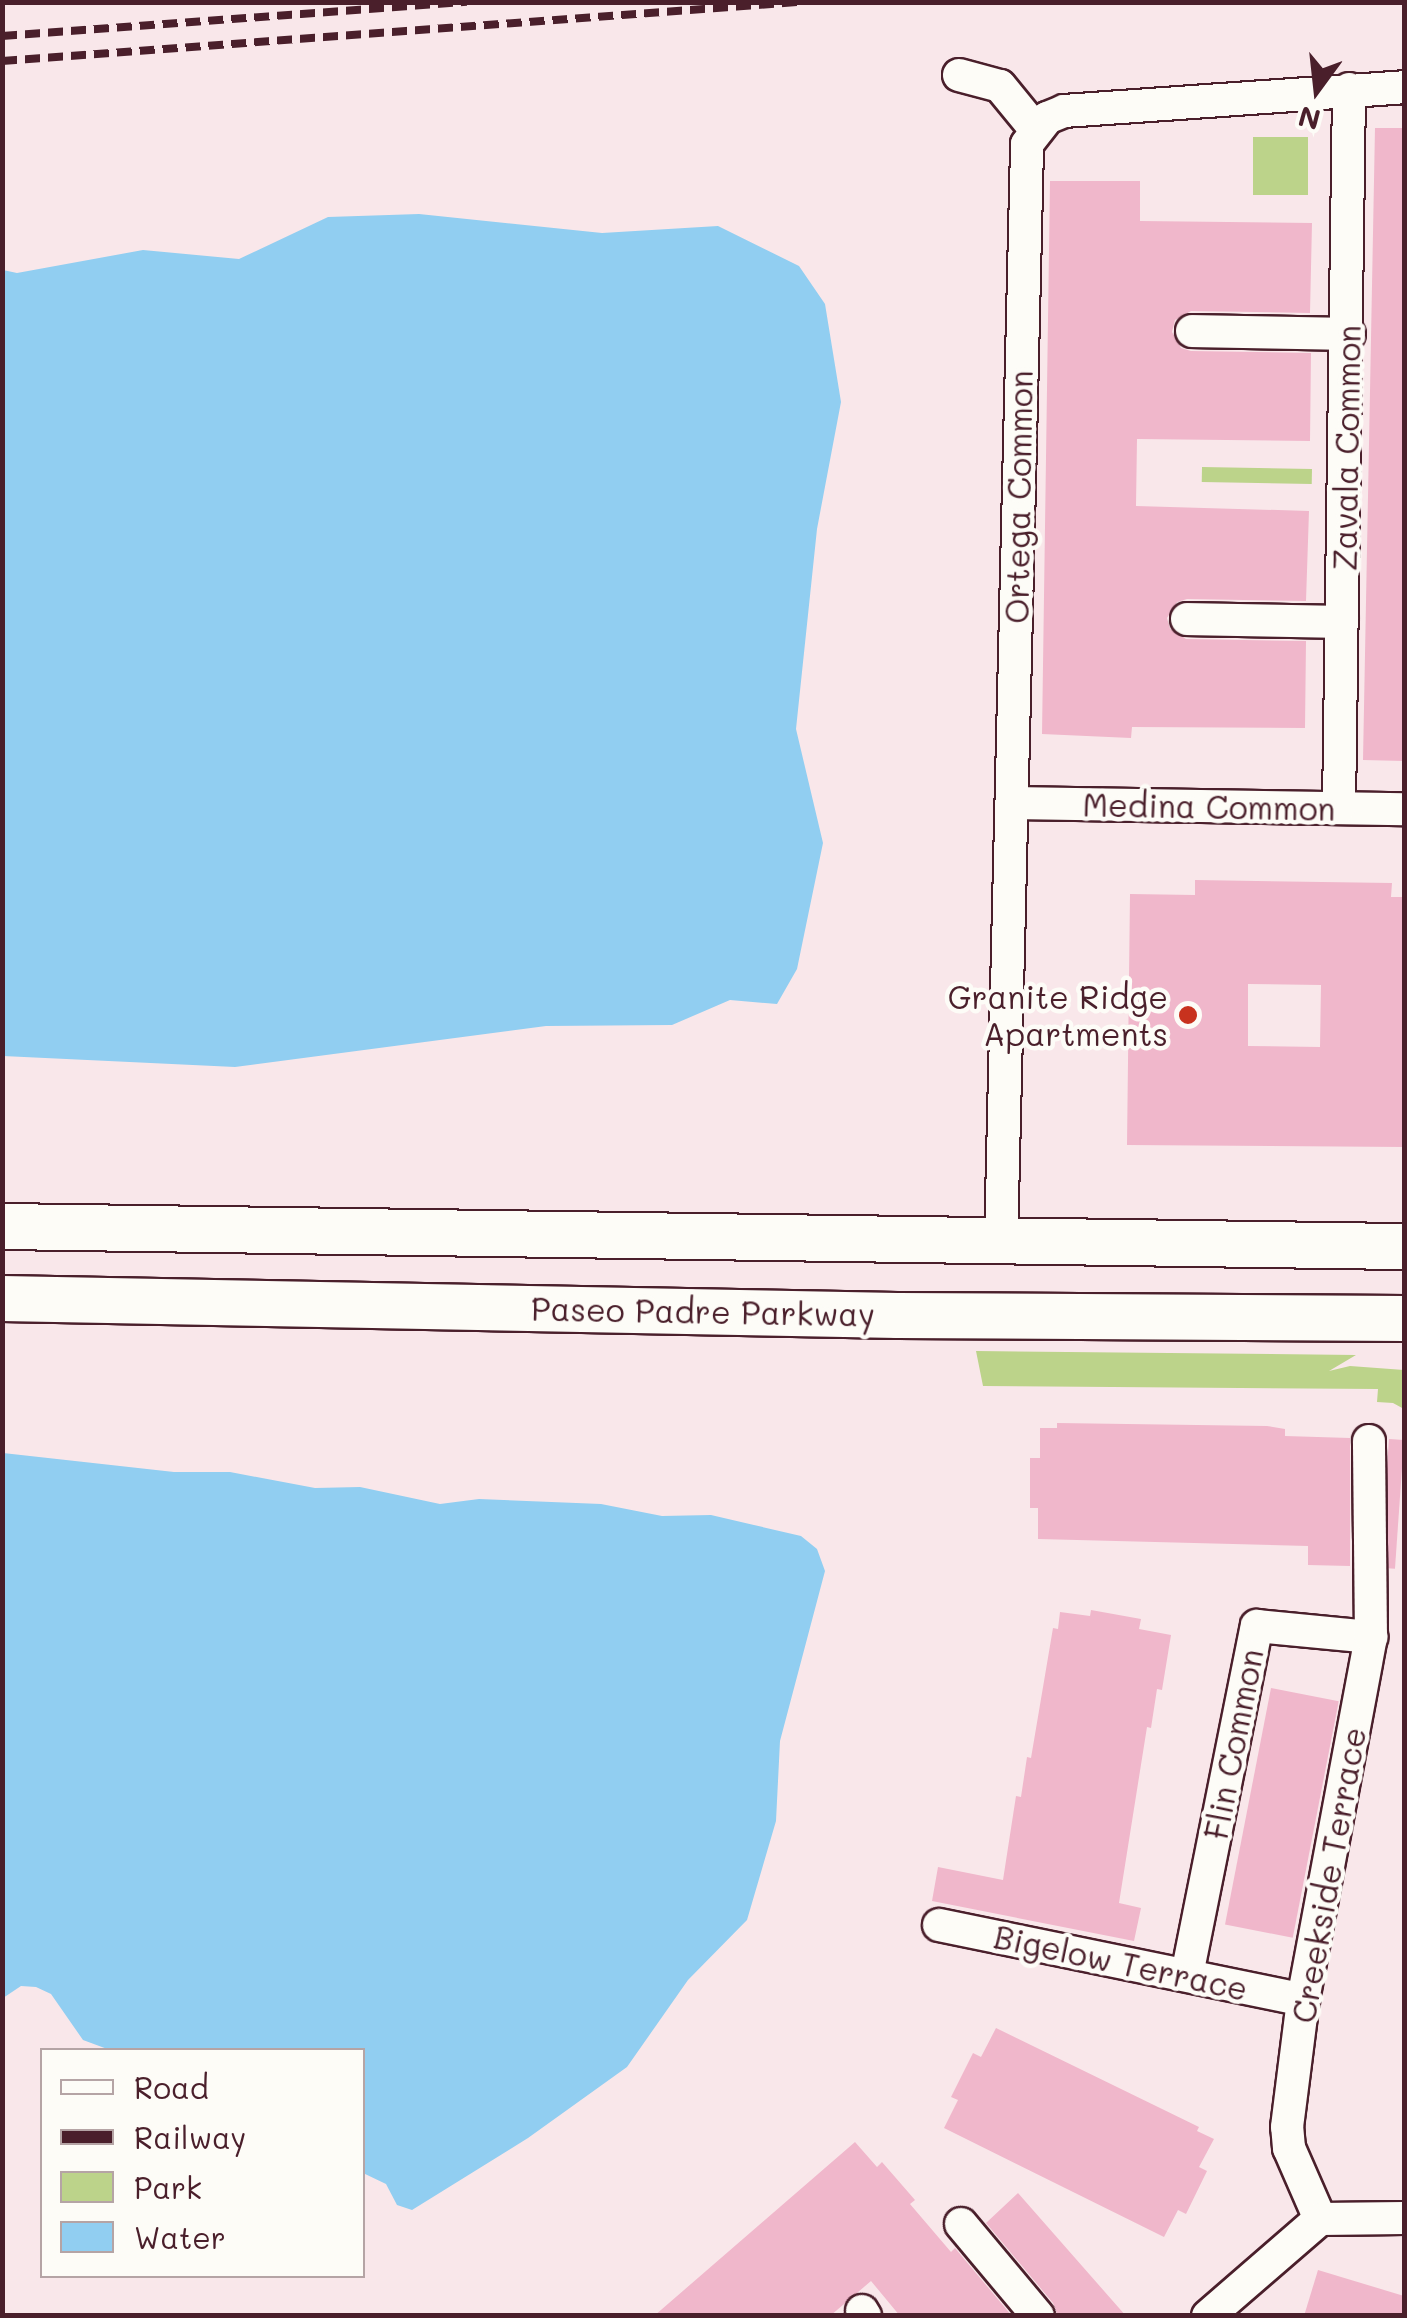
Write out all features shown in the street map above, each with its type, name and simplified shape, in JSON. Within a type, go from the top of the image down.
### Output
[{"type":"main road","points":[[2,1226],[1404,1246]]},
{"type":"main road","name":"Paseo Padre Parkway","points":[[2,1298],[897,1315],[1404,1318]]},
{"type":"street","points":[[959,75],[1000,86],[1036,130],[1047,118],[1064,111],[1404,87]]},
{"type":"street","name":"Zavala Common","points":[[1339,808],[1349,334],[1349,89]]},
{"type":"street","name":"Ortega Common","points":[[1002,1243],[1014,803],[1024,160],[1036,130]]},
{"type":"street","points":[[1192,331],[1349,334]]},
{"type":"street","points":[[1187,619],[1342,622]]},
{"type":"street","name":"Medina Common","points":[[1014,803],[1404,809]]},
{"type":"street","name":"Creekside Terrace","points":[[1320,2218],[1289,2148],[1286,2127],[1303,2000],[1372,1637],[1369,1442]]},
{"type":"street","name":"Flin Common","points":[[1186,1975],[1257,1626],[1372,1637]]},
{"type":"street","name":"Bigelow Terrace","points":[[939,1925],[1303,2000]]},
{"type":"street","points":[[1208,2316],[1320,2218],[1404,2218]]},
{"type":"street","points":[[961,2224],[1038,2316]]},
{"type":"green space","points":[[1253,137],[1308,137],[1308,195],[1253,195]]},
{"type":"green space","points":[[1202,467],[1312,469],[1312,484],[1202,482]]},
{"type":"green space","points":[[976,1351],[1356,1355],[1329,1371],[1350,1366],[1404,1370],[1404,1409],[1393,1403],[1377,1402],[1378,1389],[983,1386]]},
{"type":"water","points":[[419,214],[602,233],[718,226],[799,266],[825,304],[841,402],[817,529],[796,729],[823,843],[797,969],[777,1004],[730,1000],[672,1025],[546,1026],[235,1067],[3,1056],[3,270],[17,273],[143,250],[239,259],[328,217]]},
{"type":"water","points":[[3,1453],[174,1472],[230,1472],[315,1488],[360,1487],[440,1504],[479,1499],[601,1504],[662,1516],[711,1515],[801,1536],[817,1549],[825,1571],[780,1741],[776,1821],[747,1920],[688,1980],[627,2067],[528,2138],[412,2210],[397,2205],[386,2184],[365,2174],[365,2048],[105,2048],[83,2040],[51,1994],[21,1986],[3,1998]]},
{"type":"building","points":[[1375,128],[1404,128],[1404,761],[1363,760]]},
{"type":"building","points":[[1050,181],[1140,181],[1140,221],[1312,223],[1310,313],[1191,311],[1175,320],[1172,332],[1181,348],[1191,351],[1311,353],[1310,441],[1137,439],[1136,506],[1309,511],[1306,601],[1187,599],[1177,602],[1167,618],[1170,629],[1186,639],[1306,641],[1305,728],[1132,727],[1131,738],[1042,734]]},
{"type":"building","name":"Granite Ridge Apartments","points":[[1195,880],[1392,883],[1391,897],[1404,897],[1404,1147],[1127,1145],[1130,894],[1195,895]],"holes":[[[1248,984],[1321,985],[1320,1047],[1248,1046]]]},
{"type":"building","points":[[1057,1423],[1267,1426],[1285,1429],[1285,1436],[1350,1438],[1350,1566],[1308,1565],[1308,1546],[1038,1539],[1038,1508],[1030,1508],[1030,1458],[1040,1458],[1040,1428],[1057,1428]]},
{"type":"building","points":[[1389,1439],[1404,1440],[1395,1569],[1380,1568]]},
{"type":"building","points":[[1091,1610],[1141,1619],[1139,1629],[1171,1635],[1162,1690],[1157,1689],[1151,1728],[1147,1727],[1119,1903],[1141,1908],[1134,1941],[932,1901],[938,1867],[1003,1880],[1016,1796],[1021,1797],[1027,1757],[1031,1758],[1053,1628],[1058,1629],[1060,1612],[1090,1616]]},
{"type":"building","points":[[1271,1688],[1339,1701],[1293,1938],[1225,1925]]},
{"type":"building","points":[[996,2028],[1199,2127],[1197,2131],[1214,2139],[1199,2167],[1207,2171],[1186,2214],[1178,2210],[1164,2237],[944,2128],[958,2100],[951,2097],[973,2053],[981,2057]]},
{"type":"building","points":[[855,2142],[877,2167],[882,2162],[915,2200],[910,2204],[951,2252],[955,2248],[1012,2316],[900,2316],[871,2281],[830,2316],[654,2316]]},
{"type":"building","points":[[1018,2193],[1126,2316],[1058,2316],[1053,2303],[986,2223]]},
{"type":"building","points":[[1318,2270],[1404,2296],[1404,2316],[1304,2316]]},
{"type":"railway","points":[[2,36],[467,2]]},
{"type":"railway","points":[[2,61],[797,2]]},
{"type":"place","name":"Granite Ridge Apartments","points":[[1188,1015]]}]
